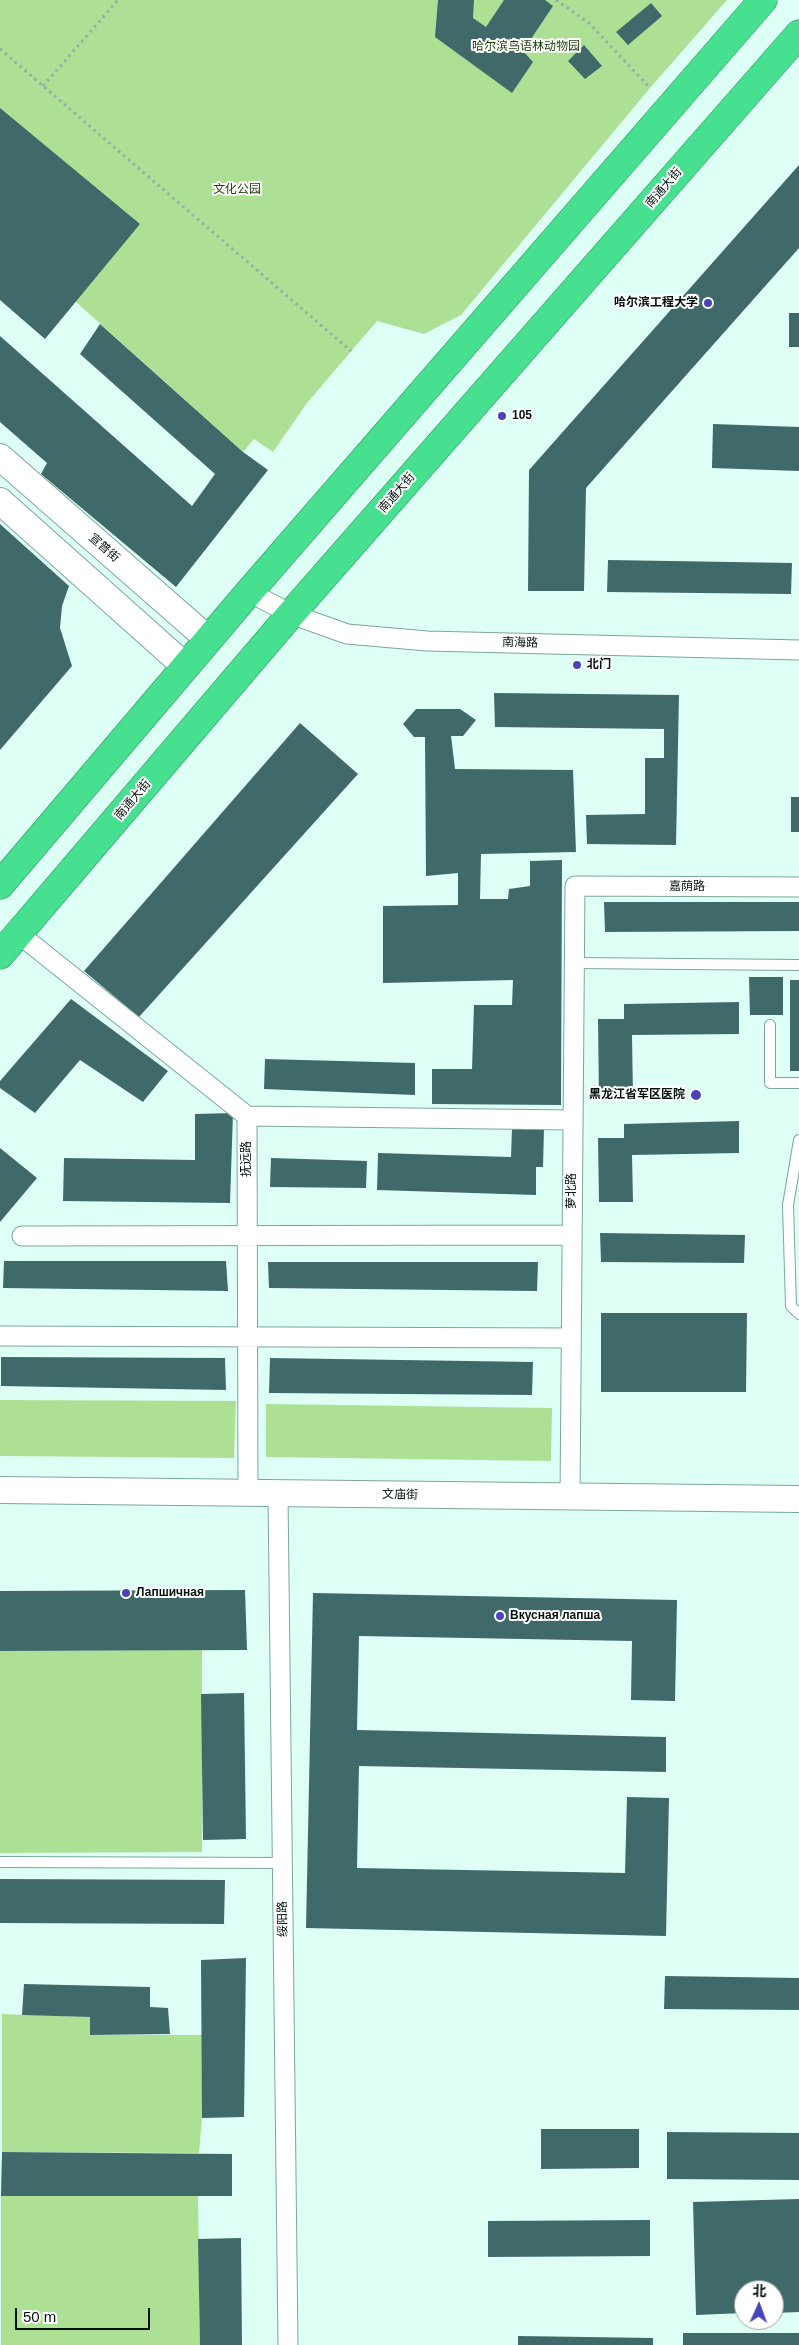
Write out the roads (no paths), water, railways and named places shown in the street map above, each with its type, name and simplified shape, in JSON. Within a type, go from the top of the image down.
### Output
[{"type":"highway","points":[[0,886],[250,592],[763,0]]},
{"type":"highway","name":"南通大街","points":[[0,955],[292,614],[799,34]]},
{"type":"main road","name":"宣普街","points":[[0,457],[209,640]]},
{"type":"main road","points":[[0,501],[186,667]]},
{"type":"main road","name":"文庙街","points":[[0,1490],[799,1500]]},
{"type":"street","name":"南海路","points":[[250,592],[292,614],[347,634],[427,641],[799,650]]},
{"type":"street","name":"嘉荫路","points":[[575,886],[799,887]]},
{"type":"street","name":"萝北路","points":[[570,1497],[575,886]]},
{"type":"street","points":[[19,934],[247,1116],[573,1120]]},
{"type":"street","name":"抚远路","points":[[247,1116],[248,1493]]},
{"type":"street","points":[[22,1236],[572,1234]]},
{"type":"street","points":[[0,1336],[571,1338]]},
{"type":"street","name":"绥阳路","points":[[278,1493],[288,2345]]},
{"type":"lane","points":[[574,963],[799,964]]},
{"type":"lane","points":[[770,1025],[770,1083],[799,1082]]},
{"type":"lane","points":[[799,1140],[788,1205],[791,1306],[799,1314]]},
{"type":"lane","points":[[0,1862],[283,1863]]},
{"type":"place","name":"哈尔滨工程大学","points":[[708,303]]},
{"type":"place","name":"105","points":[[502,416]]},
{"type":"place","name":"北门","points":[[577,665]]},
{"type":"place","name":"黑龙江省军区医院","points":[[696,1095]]},
{"type":"place","name":"Лапшичная","points":[[126,1593]]},
{"type":"place","name":"Вкусная лапша","points":[[500,1616]]},
{"type":"park label","name":"哈尔滨鸟语林动物园","points":[[526,47]]},
{"type":"park label","name":"文化公园","points":[[237,190]]}]
